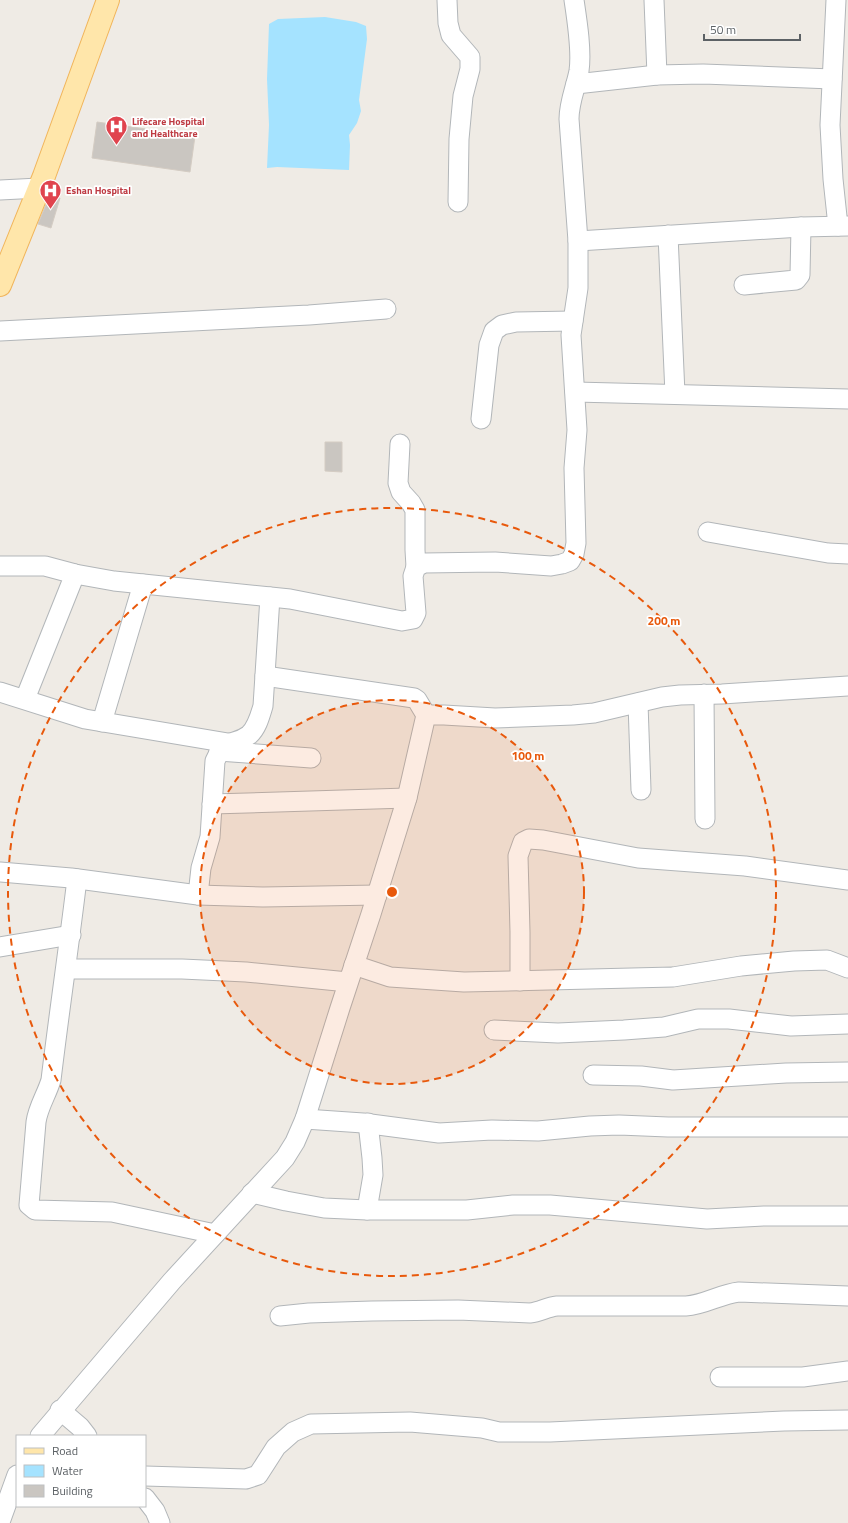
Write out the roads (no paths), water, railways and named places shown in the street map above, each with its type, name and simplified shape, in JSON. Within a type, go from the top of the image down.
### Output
[{"type":"main road","points":[[0,285],[39,188],[108,0]]},
{"type":"street","points":[[447,0],[448,24],[451,35],[470,57],[470,69],[463,96],[459,139],[458,202]]},
{"type":"street","points":[[416,567],[424,563],[440,562],[495,562],[551,566],[570,561],[574,554],[576,543],[574,468],[577,430],[571,335],[578,288],[578,241],[569,107],[576,84],[580,60],[574,0]]},
{"type":"street","points":[[654,0],[657,75]]},
{"type":"street","points":[[578,241],[801,227],[843,226],[833,180],[831,133],[836,0]]},
{"type":"street","points":[[576,84],[657,75],[704,74],[832,79]]},
{"type":"street","points":[[0,190],[39,188]]},
{"type":"street","points":[[744,285],[796,280],[800,275],[801,227]]},
{"type":"street","points":[[668,235],[675,394]]},
{"type":"street","points":[[0,332],[309,315],[386,309]]},
{"type":"street","points":[[481,419],[489,345],[494,331],[502,325],[516,322],[573,321]]},
{"type":"street","points":[[574,392],[848,399]]},
{"type":"street","points":[[0,566],[45,566],[75,574],[114,581],[270,597],[308,602],[402,621],[413,619],[416,613],[413,576],[416,567],[415,510],[401,492],[398,483],[400,444]]},
{"type":"street","points":[[708,532],[828,553],[848,554]]},
{"type":"street","points":[[25,699],[75,574]]},
{"type":"street","points":[[102,722],[143,584]]},
{"type":"street","points":[[198,895],[201,868],[210,837],[215,761],[223,747],[248,735],[254,730],[262,711],[270,597]]},
{"type":"street","points":[[41,1435],[60,1410],[215,1234],[285,1158],[295,1142],[305,1119],[407,798],[426,715],[417,700],[414,698],[265,676]]},
{"type":"street","points":[[426,715],[495,718],[573,715],[680,695],[848,686]]},
{"type":"street","points":[[0,692],[25,699],[63,713],[102,722],[223,747],[311,758]]},
{"type":"street","points":[[704,694],[705,819]]},
{"type":"street","points":[[638,703],[641,790]]},
{"type":"street","points":[[212,804],[407,798]]},
{"type":"street","points":[[520,981],[518,856],[523,842],[529,839],[544,840],[638,858],[745,866],[848,880]]},
{"type":"street","points":[[0,872],[77,879],[198,895],[263,897],[377,895]]},
{"type":"street","points":[[77,879],[71,935],[51,1080],[36,1122],[29,1205],[35,1210],[112,1212],[215,1234]]},
{"type":"street","points":[[0,947],[71,935]]},
{"type":"street","points":[[66,969],[182,969],[351,974],[464,982],[673,977],[741,966],[794,960],[827,960],[848,968]]},
{"type":"street","points":[[494,1030],[558,1033],[624,1030],[664,1027],[698,1019],[729,1019],[791,1026],[848,1024]]},
{"type":"street","points":[[593,1075],[641,1076],[673,1080],[786,1073],[848,1072]]},
{"type":"street","points":[[305,1119],[368,1123],[439,1133],[492,1130],[538,1131],[612,1125],[668,1127],[848,1127]]},
{"type":"street","points":[[367,1210],[372,1175],[372,1158],[368,1123]]},
{"type":"street","points":[[252,1193],[324,1208],[367,1210],[467,1210],[513,1206],[550,1205],[707,1219],[764,1216],[848,1216]]},
{"type":"street","points":[[280,1316],[309,1312],[372,1311],[458,1310],[530,1313],[551,1306],[686,1306],[696,1305],[722,1295],[739,1292],[848,1296]]},
{"type":"street","points":[[720,1377],[804,1377],[848,1371]]},
{"type":"street","points":[[60,1410],[80,1427],[86,1435]]},
{"type":"street","points":[[146,1476],[246,1479],[258,1475],[276,1447],[293,1432],[310,1424],[410,1422],[482,1428],[499,1432],[550,1432],[784,1421],[848,1420]]},
{"type":"street","points":[[0,1522],[16,1478]]},
{"type":"street","points":[[146,1499],[155,1511],[160,1523]]},
{"type":"water","points":[[325,17],[356,22],[366,26],[367,39],[359,100],[361,111],[357,123],[349,135],[349,170],[277,167],[267,168],[269,125],[267,79],[269,24],[278,19]]},
{"type":"place","name":"Lifecare Hospital and Healthcare","points":[[116,146]]},
{"type":"place","name":"Eshan Hospital","points":[[50,210]]}]
